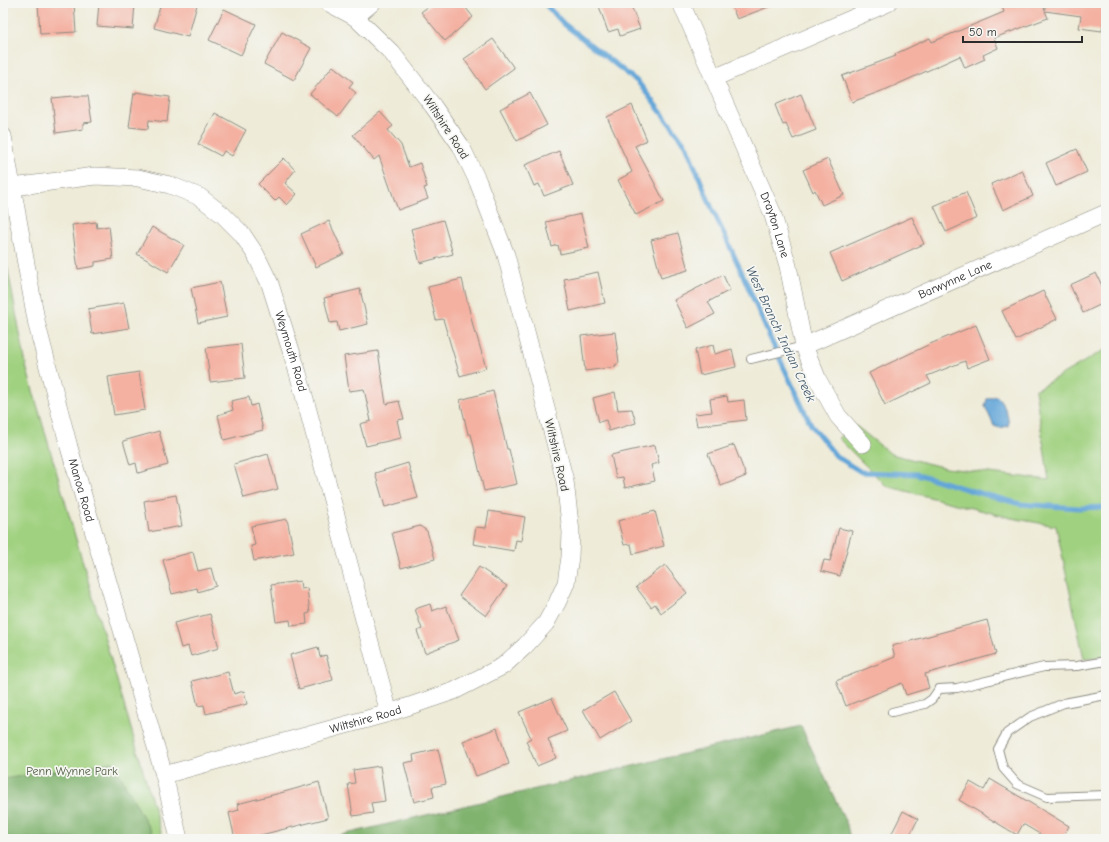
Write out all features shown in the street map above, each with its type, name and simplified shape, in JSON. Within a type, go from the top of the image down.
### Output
[{"type":"street","name":"Wiltshire Road","points":[[164,775],[389,713],[454,691],[503,666],[526,646],[546,623],[566,583],[570,557],[571,532],[565,481],[506,255],[478,182],[461,146],[434,106],[392,53],[355,17],[329,3]]},
{"type":"street","points":[[355,17],[372,3]]},
{"type":"street","name":"Drayton Lane","points":[[681,3],[772,212],[788,266],[804,346],[818,380],[838,416],[863,444]]},
{"type":"street","points":[[714,78],[888,3]]},
{"type":"street","name":"Manoa Road","points":[[3,136],[37,324],[69,447],[164,775],[179,839]]},
{"type":"street","name":"Weymouth Road","points":[[13,186],[95,176],[138,178],[157,182],[170,185],[200,197],[223,215],[245,239],[256,255],[270,284],[298,373],[389,713]]},
{"type":"street","name":"Barwynne Lane","points":[[804,346],[1106,213]]},
{"type":"lane","points":[[751,359],[804,346]]},
{"type":"lane","points":[[892,712],[925,704],[932,699],[939,689],[957,688],[1044,667],[1077,666],[1106,661]]},
{"type":"lane","points":[[1106,694],[1064,703],[1030,717],[1007,733],[998,749],[1003,768],[1017,784],[1047,797],[1106,795]]},
{"type":"green space","name":"Penn Wynne Park","points":[[3,245],[27,370],[163,839],[3,839]]},
{"type":"green space","points":[[1106,349],[1106,658],[1084,659],[1056,526],[1011,518],[886,486],[838,438],[856,426],[891,454],[946,468],[1049,480],[1035,390]]},
{"type":"green space","points":[[801,726],[847,825],[850,839],[325,839]]},
{"type":"green space","points":[[113,762],[155,839],[3,839],[3,779]]},
{"type":"water","points":[[996,396],[1001,401],[1005,410],[1008,418],[1008,426],[1000,428],[994,426],[985,406],[987,399]]},
{"type":"building","points":[[38,3],[74,3],[76,32],[40,34]]},
{"type":"building","points":[[99,3],[135,3],[133,29],[97,26]]},
{"type":"building","points":[[161,3],[190,3],[197,5],[188,37],[154,28]]},
{"type":"building","points":[[433,3],[462,3],[473,17],[445,41],[421,12]]},
{"type":"building","points":[[608,3],[630,3],[640,29],[620,36],[618,29],[608,32],[599,6]]},
{"type":"building","points":[[730,3],[776,3],[776,4],[737,19]]},
{"type":"building","points":[[1001,3],[1042,3],[1045,10],[1045,3],[1106,3],[1102,31],[1079,28],[1081,16],[1045,11],[1048,18],[994,38],[998,48],[983,55],[985,59],[965,68],[960,56],[887,89],[852,102],[842,76],[896,56],[895,54],[930,38],[932,42],[1004,12]]},
{"type":"building","points":[[224,9],[256,24],[241,55],[209,40]]},
{"type":"building","points":[[282,32],[311,48],[294,80],[264,64]]},
{"type":"building","points":[[493,39],[514,68],[485,89],[464,59]]},
{"type":"building","points":[[333,66],[353,82],[349,87],[356,93],[338,117],[310,94]]},
{"type":"building","points":[[136,92],[170,97],[167,122],[149,120],[148,129],[129,127],[134,93],[136,94]]},
{"type":"building","points":[[530,93],[547,125],[517,141],[500,109]]},
{"type":"building","points":[[801,94],[816,130],[793,139],[786,124],[783,125],[775,105]]},
{"type":"building","points":[[88,96],[92,122],[83,123],[83,129],[56,133],[52,98]]},
{"type":"building","points":[[632,105],[647,140],[635,146],[664,201],[636,215],[618,180],[632,172],[607,117]]},
{"type":"building","points":[[380,112],[393,126],[388,130],[401,145],[409,167],[420,163],[427,187],[424,188],[428,199],[398,210],[379,156],[374,160],[353,135]]},
{"type":"building","points":[[215,113],[246,130],[232,156],[224,151],[221,156],[198,144]]},
{"type":"building","points":[[1077,149],[1087,172],[1056,186],[1046,163]]},
{"type":"building","points":[[559,151],[573,185],[544,196],[539,184],[534,186],[525,165]]},
{"type":"building","points":[[284,158],[295,170],[285,183],[297,194],[287,205],[279,197],[275,201],[258,184]]},
{"type":"building","points":[[828,159],[844,195],[822,205],[815,190],[813,192],[803,170]]},
{"type":"building","points":[[1022,170],[1033,196],[1003,210],[991,184]]},
{"type":"building","points":[[966,192],[977,218],[946,232],[934,206]]},
{"type":"building","points":[[581,214],[589,248],[560,254],[558,245],[552,247],[546,222]]},
{"type":"building","points":[[912,217],[924,244],[842,281],[830,253]]},
{"type":"building","points":[[443,220],[453,254],[420,263],[411,229]]},
{"type":"building","points":[[329,221],[344,254],[316,267],[301,234]]},
{"type":"building","points":[[96,222],[97,228],[109,226],[113,259],[95,262],[95,266],[78,269],[72,225]]},
{"type":"building","points":[[152,227],[184,245],[168,272],[137,254]]},
{"type":"building","points":[[678,233],[688,270],[661,278],[651,240]]},
{"type":"building","points":[[598,272],[605,303],[570,311],[564,279]]},
{"type":"building","points":[[1096,273],[1106,294],[1106,302],[1083,313],[1070,285]]},
{"type":"building","points":[[723,275],[730,290],[708,302],[715,314],[688,328],[674,300]]},
{"type":"building","points":[[462,279],[475,334],[476,333],[486,368],[460,376],[443,319],[436,320],[428,287]]},
{"type":"building","points":[[220,282],[227,317],[198,323],[191,288]]},
{"type":"building","points":[[360,289],[368,324],[339,331],[337,322],[330,323],[324,298]]},
{"type":"building","points":[[1043,291],[1057,319],[1016,340],[1002,311]]},
{"type":"building","points":[[124,303],[129,328],[92,334],[88,309]]},
{"type":"building","points":[[976,325],[990,359],[967,368],[965,361],[927,376],[931,383],[885,405],[869,373],[930,344]]},
{"type":"building","points":[[615,332],[619,363],[615,365],[616,367],[585,371],[581,336]]},
{"type":"building","points":[[241,344],[245,378],[210,382],[206,348]]},
{"type":"building","points":[[713,345],[715,354],[732,349],[736,367],[700,375],[695,350]]},
{"type":"building","points":[[378,351],[386,404],[399,401],[404,419],[397,420],[401,438],[366,446],[360,424],[371,421],[364,389],[349,391],[344,356]]},
{"type":"building","points":[[139,372],[145,410],[114,415],[108,377]]},
{"type":"building","points":[[493,391],[517,484],[484,491],[471,434],[468,434],[460,400]]},
{"type":"building","points":[[615,392],[618,410],[632,409],[636,423],[609,431],[606,420],[599,422],[593,398]]},
{"type":"building","points":[[727,396],[728,402],[744,400],[746,420],[697,426],[695,414],[712,412],[710,399]]},
{"type":"building","points":[[249,397],[251,406],[257,404],[263,430],[224,440],[218,415],[233,410],[231,401]]},
{"type":"building","points":[[159,431],[168,465],[138,473],[136,463],[130,465],[123,441]]},
{"type":"building","points":[[655,445],[659,463],[651,465],[655,481],[625,488],[623,477],[616,478],[611,455]]},
{"type":"building","points":[[734,445],[746,476],[721,486],[708,454]]},
{"type":"building","points":[[268,454],[278,489],[244,498],[234,464]]},
{"type":"building","points":[[408,463],[418,498],[385,507],[375,473]]},
{"type":"building","points":[[176,495],[182,526],[149,532],[144,501]]},
{"type":"building","points":[[489,511],[525,517],[521,541],[516,540],[514,551],[473,544],[476,527],[486,528]]},
{"type":"building","points":[[655,511],[664,546],[633,554],[631,544],[624,545],[618,521]]},
{"type":"building","points":[[287,519],[294,553],[254,561],[251,546],[255,545],[251,526]]},
{"type":"building","points":[[420,526],[427,531],[435,559],[401,568],[392,533]]},
{"type":"building","points":[[839,528],[852,531],[840,576],[821,571],[824,560],[830,561]]},
{"type":"building","points":[[193,552],[198,571],[211,568],[216,586],[198,592],[197,588],[172,594],[163,560]]},
{"type":"building","points":[[665,565],[687,593],[661,613],[655,604],[651,607],[636,587]]},
{"type":"building","points":[[479,567],[507,586],[486,616],[459,596]]},
{"type":"building","points":[[300,581],[301,589],[307,588],[310,613],[306,614],[307,624],[291,626],[290,620],[276,622],[271,585]]},
{"type":"building","points":[[430,604],[432,611],[446,606],[459,640],[425,653],[417,631],[422,629],[415,609]]},
{"type":"building","points":[[210,614],[219,648],[191,656],[188,646],[181,648],[174,623]]},
{"type":"building","points":[[987,620],[996,654],[925,674],[929,688],[906,695],[902,683],[846,706],[836,681],[895,657],[892,646]]},
{"type":"building","points":[[318,647],[320,657],[326,655],[333,680],[299,689],[290,655]]},
{"type":"building","points":[[228,672],[234,694],[244,691],[247,704],[206,714],[204,705],[198,706],[192,681]]},
{"type":"building","points":[[614,692],[631,721],[600,740],[583,710]]},
{"type":"building","points":[[552,698],[567,731],[548,739],[556,758],[537,766],[526,741],[531,738],[519,712]]},
{"type":"building","points":[[497,728],[509,764],[476,776],[463,741]]},
{"type":"building","points":[[438,749],[446,784],[432,787],[434,797],[414,802],[404,763],[414,761],[413,755]]},
{"type":"building","points":[[380,766],[385,801],[371,803],[373,813],[353,816],[348,784],[355,783],[353,770]]},
{"type":"building","points":[[990,779],[1069,826],[1062,839],[1048,839],[1023,824],[1017,835],[959,800],[970,782],[984,790]]},
{"type":"building","points":[[319,782],[328,818],[245,839],[235,839],[229,813],[239,810],[237,804]]},
{"type":"building","points":[[903,811],[918,819],[908,839],[889,839]]},
{"type":"waterway","name":"West Branch Indian Creek","points":[[544,3],[564,24],[638,82],[686,145],[711,206],[811,425],[836,456],[861,472],[917,474],[1020,504],[1079,508],[1106,507]]}]
